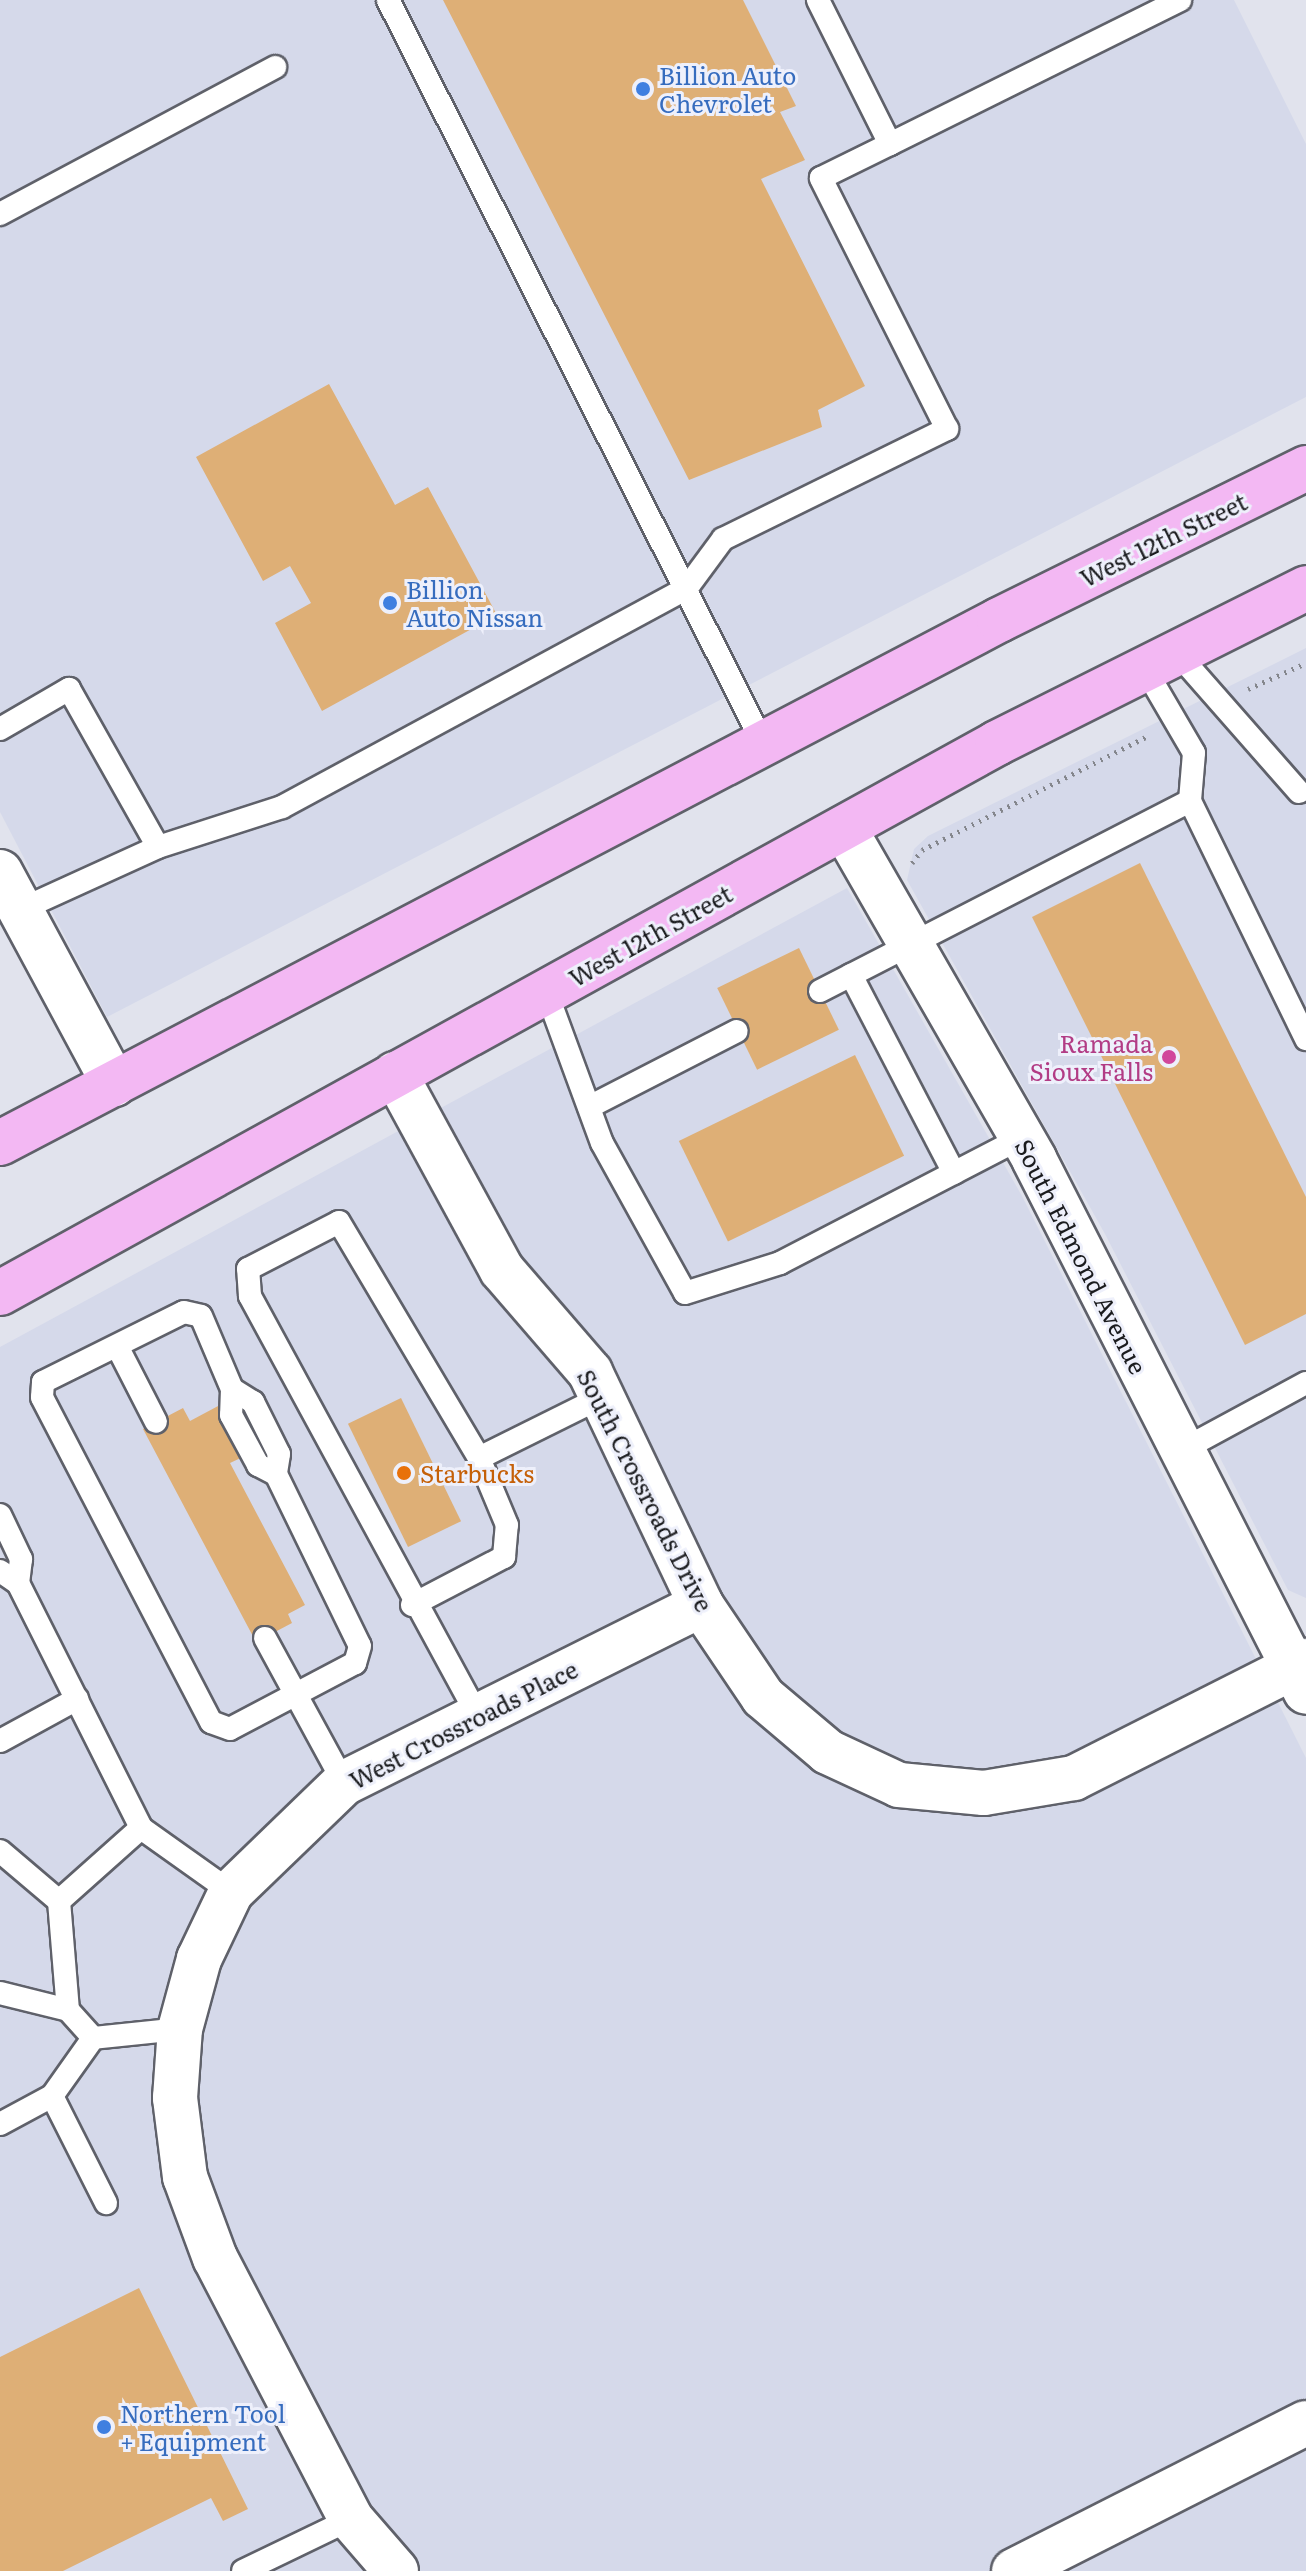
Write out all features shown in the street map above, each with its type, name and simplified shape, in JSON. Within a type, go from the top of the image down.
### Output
[{"type":"main road","name":"West 12th Street","points":[[0,1143],[764,745],[1306,468]]},
{"type":"main road","name":"West 12th Street","points":[[0,1293],[844,828],[1306,588]]},
{"type":"street","name":"South Edmond Avenue","points":[[844,828],[907,947],[1021,1138],[1182,1450],[1302,1673]]},
{"type":"street","points":[[10,891],[114,1084]]},
{"type":"street","name":"South Crossroads Drive","points":[[395,1074],[502,1270],[590,1372],[701,1605],[763,1697],[828,1752],[899,1785],[984,1793],[1074,1778],[1302,1673]]},
{"type":"street","name":"West Crossroads Place","points":[[396,2571],[351,2519],[215,2258],[185,2177],[175,2098],[180,2029],[199,1959],[231,1892],[344,1783],[701,1605]]},
{"type":"street","points":[[1014,2571],[1306,2423]]},
{"type":"lane","points":[[388,0],[764,745]]},
{"type":"lane","points":[[818,0],[890,144]]},
{"type":"lane","points":[[10,891],[282,807],[686,589],[723,539],[947,429],[821,178],[1180,0]]},
{"type":"lane","points":[[0,214],[275,67]]},
{"type":"lane","points":[[1161,661],[1220,702],[1299,792]]},
{"type":"lane","points":[[1161,661],[1174,723],[1194,753],[1190,801],[1306,1039]]},
{"type":"lane","points":[[0,729],[69,689],[158,847]]},
{"type":"lane","points":[[820,991],[1190,801]]},
{"type":"lane","points":[[851,975],[954,1173]]},
{"type":"lane","points":[[546,991],[589,1107],[685,1293],[780,1263],[1021,1138]]},
{"type":"lane","points":[[589,1107],[737,1031]]},
{"type":"lane","points":[[412,1605],[504,1557],[507,1525],[479,1458],[339,1222],[248,1269],[250,1296],[412,1605],[478,1716]]},
{"type":"lane","points":[[184,1312],[201,1316],[232,1389],[231,1415],[258,1465],[276,1474],[360,1646],[355,1663],[230,1729],[211,1722],[42,1397],[43,1382],[117,1346],[184,1312]]},
{"type":"lane","points":[[117,1346],[156,1422]]},
{"type":"lane","points":[[1182,1450],[1306,1383]]},
{"type":"lane","points":[[479,1458],[602,1397]]},
{"type":"lane","points":[[0,1515],[21,1559],[9,1577],[77,1699],[141,1828],[231,1892]]},
{"type":"lane","points":[[265,1638],[344,1783]]},
{"type":"lane","points":[[0,1741],[77,1699]]},
{"type":"lane","points":[[59,1901],[141,1828]]},
{"type":"lane","points":[[0,1851],[59,1901],[68,2010]]},
{"type":"lane","points":[[0,1993],[68,2010],[93,2038]]},
{"type":"lane","points":[[0,2124],[52,2096],[93,2038],[180,2029]]},
{"type":"lane","points":[[52,2096],[106,2203]]},
{"type":"lane","points":[[243,2571],[351,2519]]},
{"type":"path","points":[[1220,702],[1306,663]]},
{"type":"path","points":[[912,864],[922,850],[1174,723]]},
{"type":"shaded area","points":[[0,0],[1234,0],[1306,144],[1306,397],[107,1017],[0,812]]},
{"type":"shaded area","points":[[1306,648],[1306,1598],[1288,1590],[1105,1234],[907,880],[914,849],[928,836]]},
{"type":"shaded area","points":[[847,888],[1022,1196],[1306,1758],[1306,2571],[0,2571],[0,1347]]},
{"type":"building","points":[[443,0],[743,0],[796,106],[780,112],[805,160],[761,179],[865,386],[818,410],[822,427],[689,480]]},
{"type":"building","points":[[329,384],[395,505],[428,487],[497,615],[322,711],[275,623],[311,603],[290,566],[263,581],[196,457]]},
{"type":"building","name":"Ramada Sioux Falls","points":[[1140,863],[1306,1197],[1306,1314],[1245,1345],[1032,917]]},
{"type":"building","points":[[799,948],[839,1030],[757,1070],[717,988]]},
{"type":"building","points":[[855,1055],[904,1156],[728,1242],[679,1141]]},
{"type":"building","name":"Starbucks","points":[[401,1398],[461,1521],[408,1547],[348,1424]]},
{"type":"building","points":[[220,1405],[247,1455],[230,1463],[305,1605],[288,1614],[292,1623],[256,1642],[143,1429],[183,1408],[190,1421]]},
{"type":"building","name":"Northern Tool + Equipment","points":[[139,2288],[248,2509],[223,2521],[211,2498],[63,2571],[0,2571],[0,2357]]},
{"type":"place","name":"Billion Auto Chevrolet","points":[[643,89]]},
{"type":"place","name":"Billion Auto Nissan","points":[[390,603]]},
{"type":"place","name":"Ramada Sioux Falls","points":[[1169,1057]]},
{"type":"place","name":"Starbucks","points":[[404,1473]]},
{"type":"place","name":"Northern Tool + Equipment","points":[[104,2427]]}]
